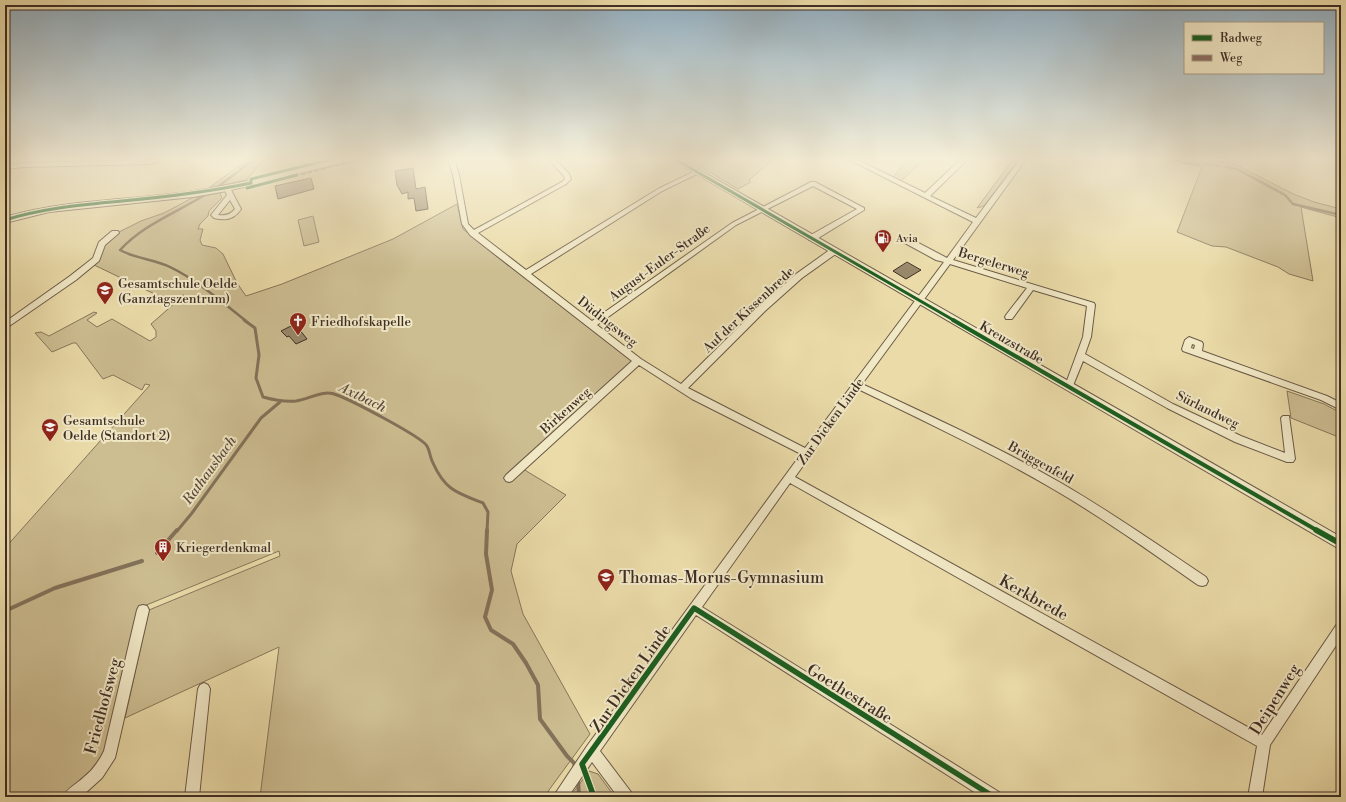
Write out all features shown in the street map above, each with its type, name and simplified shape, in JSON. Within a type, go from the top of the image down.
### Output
[{"type":"street","points":[[5,220],[49,209],[170,195]]},
{"type":"street","name":"Düdingsweg","points":[[460,195],[465,224],[474,233],[638,361],[682,389],[807,453]]},
{"type":"street","points":[[474,233],[542,195]]},
{"type":"street","points":[[525,274],[651,195]]},
{"type":"street","name":"Kreuzstraße","points":[[736,195],[919,299],[1341,544]]},
{"type":"street","name":"August-Euler-Straße","points":[[592,325],[716,236],[789,195]]},
{"type":"street","name":"August-Euler-Straße","points":[[812,238],[862,209],[836,195]]},
{"type":"street","name":"Bergelerweg","points":[[919,299],[949,261],[995,195]]},
{"type":"street","points":[[926,196],[976,221]]},
{"type":"street","points":[[5,326],[73,278],[96,259],[102,244],[114,232]]},
{"type":"street","name":"Bergelerweg","points":[[906,240],[940,258],[1091,305],[1087,337],[1081,356]]},
{"type":"street","name":"Auf der Kissenbrede","points":[[682,389],[762,309],[799,276],[834,251]]},
{"type":"street","name":"Bergelerweg","points":[[1009,317],[1032,286]]},
{"type":"street","name":"Zur Dicken Linde","points":[[563,792],[694,608],[919,299]]},
{"type":"street","points":[[1197,353],[1324,398],[1341,407]]},
{"type":"street","points":[[1069,386],[1081,356]]},
{"type":"street","name":"Sürlandweg","points":[[1081,356],[1170,406],[1238,439],[1290,459],[1286,418]]},
{"type":"street","name":"Birkenweg","points":[[509,478],[638,361]]},
{"type":"street","name":"Brüggenfeld","points":[[857,385],[945,426],[1037,474],[1090,505],[1202,581]]},
{"type":"street","name":"Kerkbrede","points":[[789,478],[1264,743]]},
{"type":"street","name":"Goethestraße","points":[[694,608],[994,797]]},
{"type":"street","name":"Friedhofsweg","points":[[70,797],[94,779],[103,769],[110,753],[144,610]]},
{"type":"street","name":"Deipenweg","points":[[1255,797],[1264,743],[1341,628]]},
{"type":"street","points":[[192,797],[204,689]]},
{"type":"street","points":[[592,751],[626,797]]},
{"type":"shaded area","points":[[206,195],[221,195],[222,198],[209,211],[208,216],[200,224],[198,229],[203,229],[200,240],[202,245],[216,248],[223,254],[237,283],[246,296],[282,284],[393,239],[457,204],[463,229],[632,361],[510,471],[523,469],[566,495],[517,544],[511,571],[523,614],[590,734],[549,790],[546,797],[260,797],[279,647],[125,718],[149,610],[280,556],[279,551],[139,608],[105,754],[90,777],[65,797],[5,797],[5,618],[8,612],[5,604],[5,548],[150,385],[145,384],[142,390],[113,375],[103,379],[76,343],[52,352],[35,333],[41,332],[49,336],[94,312],[97,313],[87,320],[97,327],[112,319],[150,341],[156,337],[156,331],[151,324],[184,295],[165,299],[92,264],[104,244],[117,233],[141,221],[164,213],[192,198]]},
{"type":"shaded area","points":[[986,195],[992,195],[984,206],[977,208]]},
{"type":"shaded area","points":[[1191,195],[1297,195],[1314,202],[1341,209],[1341,218],[1301,207],[1313,281],[1289,274],[1278,267],[1226,247],[1212,246],[1177,232]]},
{"type":"shaded area","points":[[313,216],[319,242],[304,246],[298,220]]},
{"type":"shaded area","points":[[1287,391],[1324,404],[1341,413],[1341,438],[1291,418]]},
{"type":"shaded area","points":[[589,771],[598,774],[615,797],[570,797]]},
{"type":"building","points":[[277,195],[291,195],[278,199]]},
{"type":"building","points":[[408,195],[426,195],[428,209],[416,211],[414,198],[408,199]]},
{"type":"building","points":[[907,262],[921,270],[906,279],[893,271]]},
{"type":"building","name":"Friedhofskapelle","points":[[291,326],[295,331],[299,329],[307,339],[296,344],[289,336],[287,337],[281,331]]},
{"type":"waterway","name":"Axtbach","points":[[204,195],[150,226],[129,241],[120,250],[164,264],[180,272],[209,292],[246,321]]},
{"type":"waterway","points":[[1285,195],[1293,204],[1341,215]]},
{"type":"waterway","name":"Axtbach","points":[[244,320],[255,328],[259,355],[256,378],[263,397],[296,401],[332,393],[400,427],[422,441],[427,446],[432,461],[447,485],[459,493],[483,503],[488,512],[487,531]]},
{"type":"waterway","name":"Rathausbach","points":[[177,531],[192,513],[261,418],[280,402]]},
{"type":"waterway","name":"Rathausbach","points":[[157,553],[177,530]]},
{"type":"waterway","name":"Axtbach","points":[[487,530],[486,554],[492,590],[485,617],[491,630],[513,644],[526,663],[538,685],[540,719],[567,756],[574,763],[575,768]]},
{"type":"waterway","name":"Rathausbach","points":[[5,611],[55,588],[142,561]]},
{"type":"waterway","name":"Axtbach","points":[[578,779],[579,797]]},
{"type":"cycle path","points":[[5,220],[37,211],[176,195]]},
{"type":"cycle path","points":[[738,195],[1341,544]]},
{"type":"cycle path","points":[[594,797],[582,764],[694,608],[994,797]]},
{"type":"place","name":"Avia","points":[[883,253]]},
{"type":"place","name":"Gesamtschule Oelde (Ganztagszentrum)","points":[[105,305]]},
{"type":"place","name":"Friedhofskapelle","points":[[298,336]]},
{"type":"place","name":"Gesamtschule Oelde (Standort 2)","points":[[50,442]]},
{"type":"place","name":"Kriegerdenkmal","points":[[163,562]]},
{"type":"place","name":"Thomas-Morus-Gymnasium","points":[[606,592]]}]
